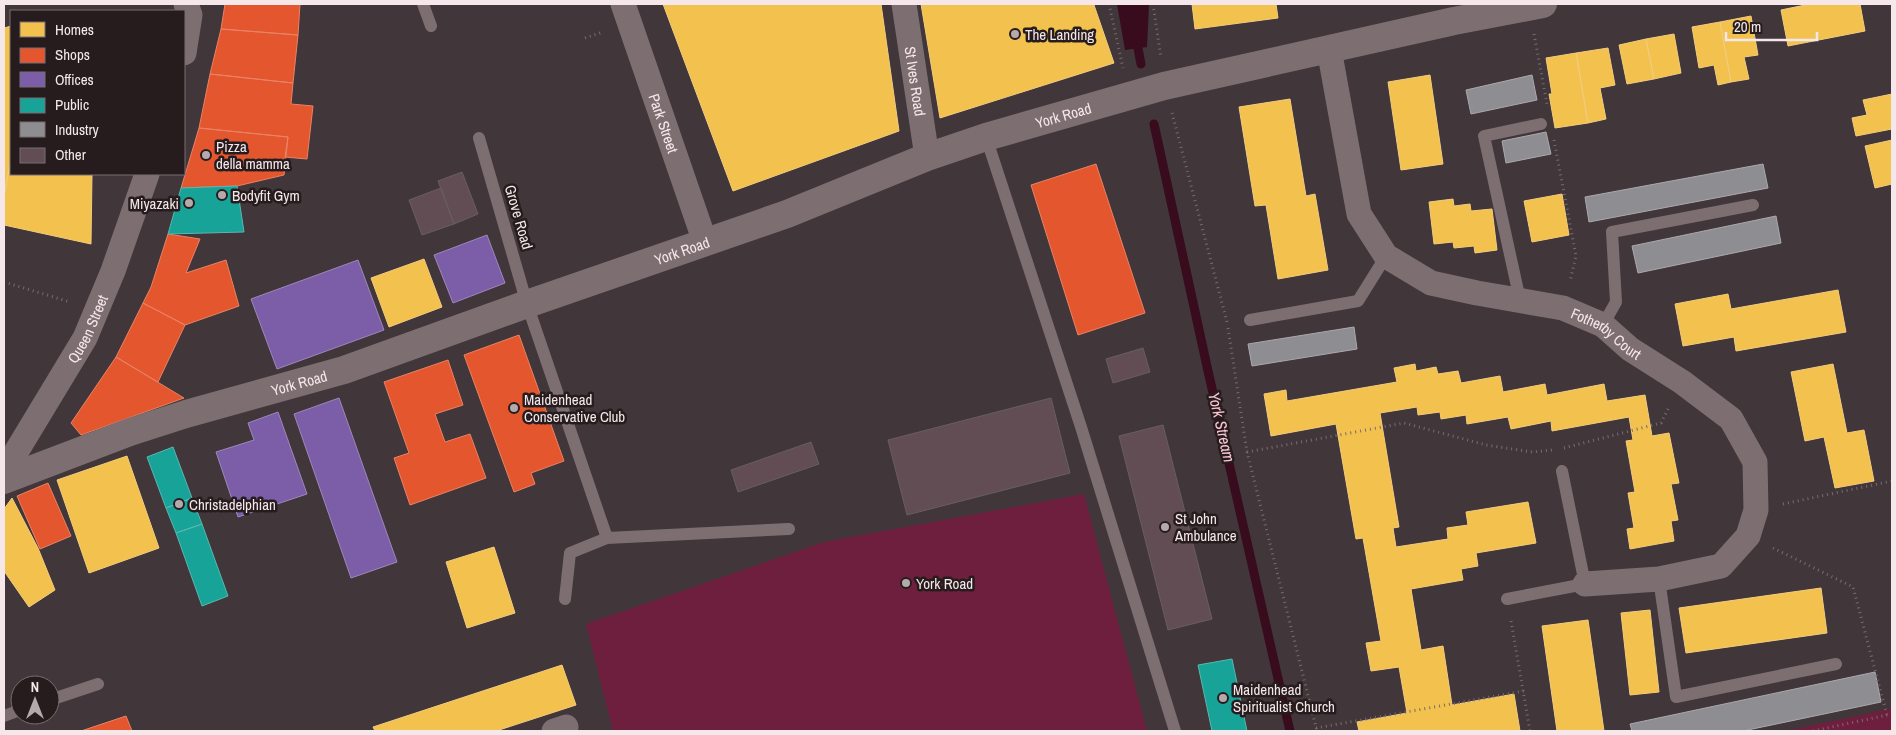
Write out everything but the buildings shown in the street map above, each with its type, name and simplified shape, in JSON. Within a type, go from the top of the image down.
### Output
[{"type":"street","points":[[185,47],[190,15],[186,4]]},
{"type":"street","name":"Park Street","points":[[623,4],[705,242]]},
{"type":"street","name":"St Ives Road","points":[[904,4],[927,157]]},
{"type":"street","name":"York Road","points":[[4,480],[130,432],[186,414],[344,370],[787,214],[927,157],[986,137],[1164,86],[1329,49],[1453,12],[1535,5]]},
{"type":"street","name":"Fotherby Court","points":[[1329,49],[1359,214],[1386,256],[1431,283],[1563,308],[1603,324],[1630,349],[1682,382],[1731,419],[1755,462],[1756,510],[1748,536],[1721,566],[1659,579],[1585,584]]},
{"type":"street","name":"Queen Street","points":[[4,472],[85,338],[139,200],[147,175]]},
{"type":"lane","points":[[423,4],[431,26]]},
{"type":"lane","points":[[1520,300],[1484,136],[1541,124]]},
{"type":"lane","points":[[986,137],[1080,427],[1175,731]]},
{"type":"lane","name":"Grove Road","points":[[479,138],[527,304],[606,538]]},
{"type":"lane","points":[[1603,324],[1616,302],[1612,232],[1753,205]]},
{"type":"lane","points":[[1250,320],[1358,301],[1386,256]]},
{"type":"lane","points":[[1507,599],[1585,584],[1562,471]]},
{"type":"lane","points":[[565,599],[570,553],[606,538],[789,529]]},
{"type":"lane","points":[[1659,579],[1676,697],[1836,664]]},
{"type":"lane","points":[[60,697],[98,684]]},
{"type":"path","points":[[1109,4],[1129,96]]},
{"type":"path","points":[[1153,4],[1164,86],[1227,324],[1247,452],[1317,730],[1524,691]]},
{"type":"path","points":[[1535,5],[1549,112]]},
{"type":"path","points":[[1552,132],[1576,256],[1563,308]]},
{"type":"path","points":[[4,282],[97,310]]},
{"type":"path","points":[[1247,452],[1404,423],[1486,445],[1532,452],[1557,449],[1661,423],[1682,382]]},
{"type":"path","points":[[1756,510],[1892,481]]},
{"type":"path","points":[[1748,536],[1853,587],[1887,715]]},
{"type":"path","points":[[1507,599],[1530,731]]},
{"type":"path","points":[[1813,731],[1892,714]]},
{"type":"shaded area","points":[[1117,4],[1149,4],[1147,47],[1125,50]]},
{"type":"shaded area","name":"York Road","points":[[1084,494],[1147,731],[613,731],[586,624],[824,542]]},
{"type":"shaded area","points":[[1892,708],[1892,731],[1785,731],[1885,710]]},
{"type":"waterway","name":"York Stream","points":[[1136,38],[1141,64]]},
{"type":"waterway","name":"York Stream","points":[[1154,124],[1290,731]]},
{"type":"place","name":"The Landing","points":[[1015,34]]},
{"type":"place","name":"Pizza della mamma","points":[[206,155]]},
{"type":"place","name":"Bodyfit Gym","points":[[222,195]]},
{"type":"place","name":"Miyazaki","points":[[189,203]]},
{"type":"place","name":"Maidenhead Conservative Club","points":[[514,408]]},
{"type":"place","name":"Christadelphian","points":[[179,504]]},
{"type":"place","name":"St John Ambulance","points":[[1165,527]]},
{"type":"place","name":"York Road","points":[[906,583]]},
{"type":"place","name":"Maidenhead Spiritualist Church","points":[[1223,698]]}]
